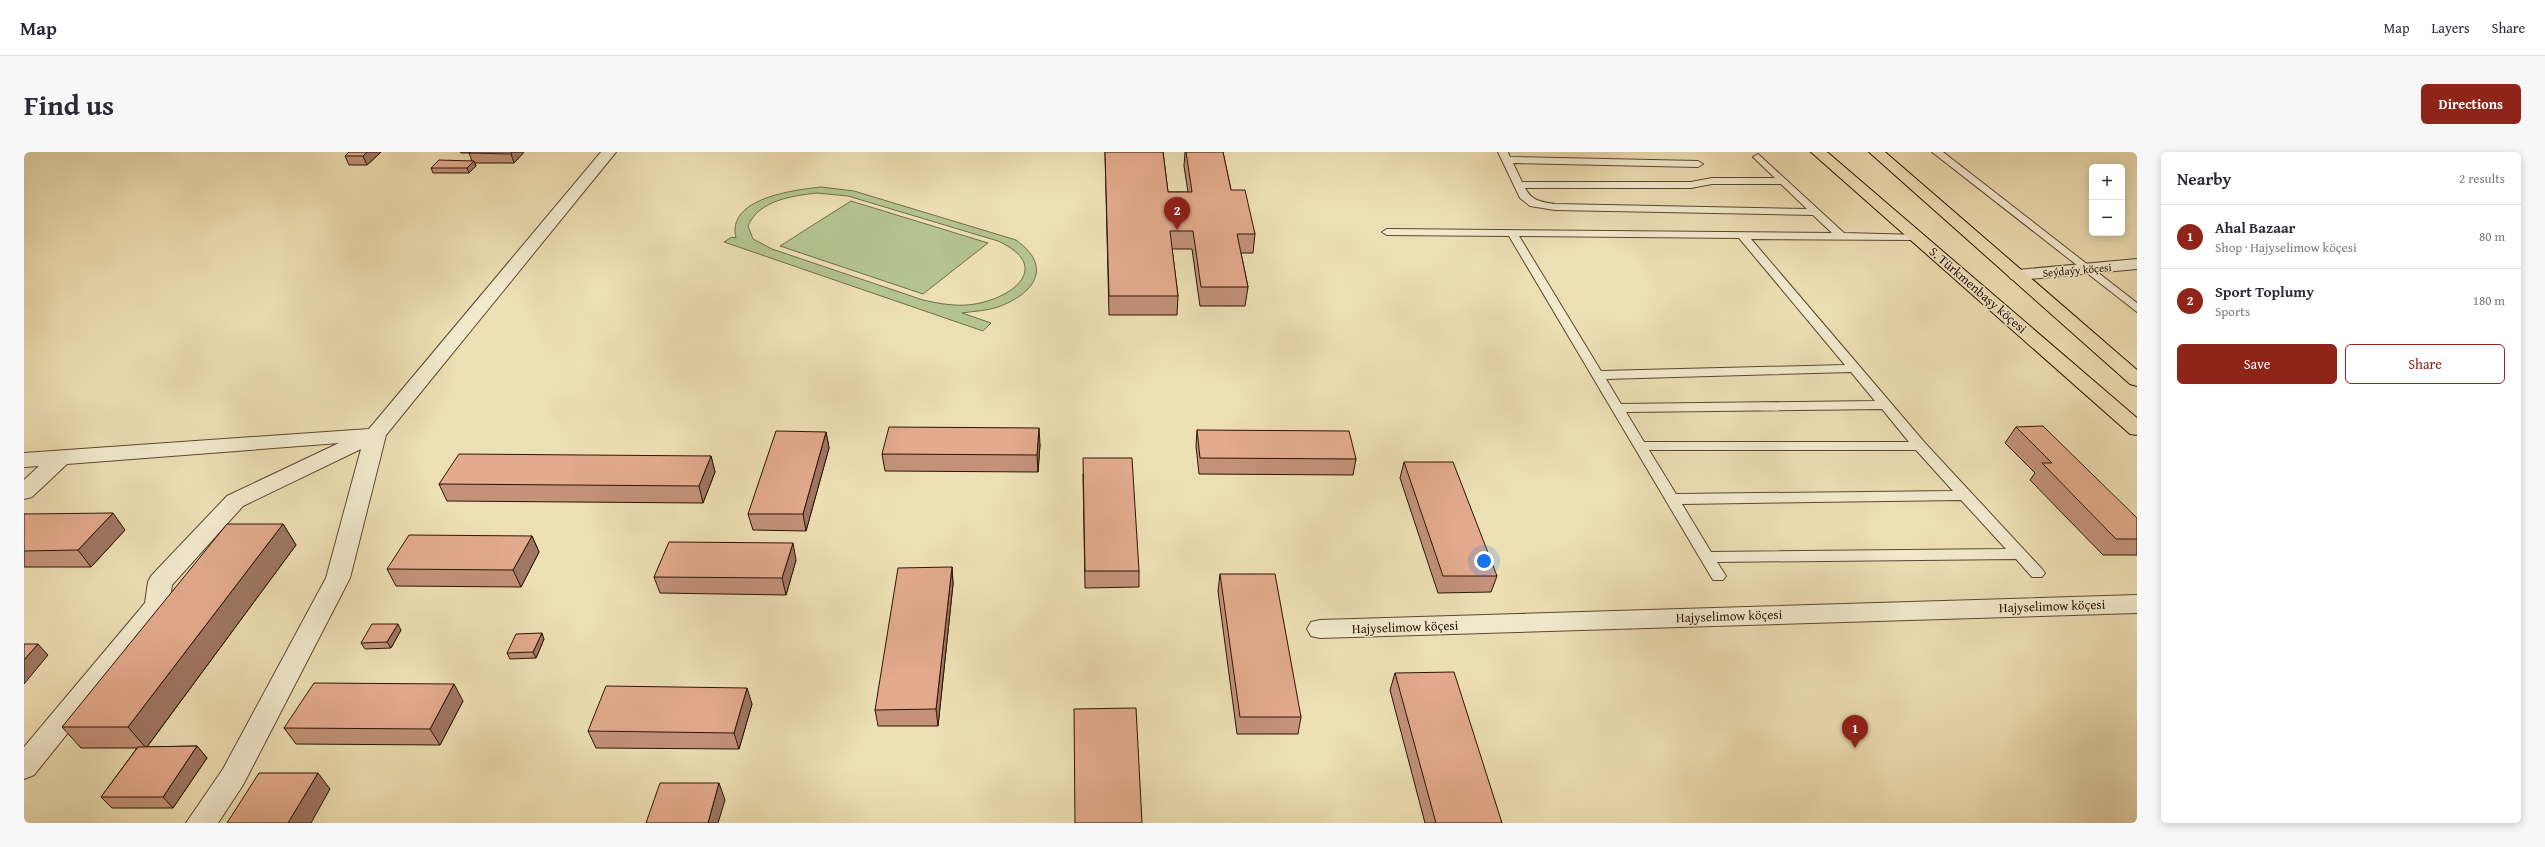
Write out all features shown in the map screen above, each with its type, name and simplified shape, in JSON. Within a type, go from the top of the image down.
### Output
[{"type":"highway","name":"S. Türkmenbaşy köçesi","points":[[1818,152],[2137,429]]},
{"type":"highway","points":[[1876,152],[2137,380]]},
{"type":"street","points":[[24,767],[157,605],[160,582],[235,501],[376,434],[610,152]]},
{"type":"street","name":"Seýdaýy köçesi","points":[[2017,275],[2137,264]]},
{"type":"street","points":[[24,460],[376,434]]},
{"type":"street","points":[[201,823],[233,777],[338,578],[376,434]]},
{"type":"street","points":[[24,492],[61,457]]},
{"type":"street","name":"Hajyselimow köçesi","points":[[1320,629],[2137,604]]},
{"type":"lane","points":[[1937,152],[2137,309]]},
{"type":"lane","points":[[1698,164],[1505,156],[1524,196],[1534,204],[1555,207],[1816,212]]},
{"type":"lane","points":[[1758,157],[1841,236]]},
{"type":"lane","points":[[1520,185],[1691,186],[1712,180],[1784,181]]},
{"type":"lane","points":[[1387,232],[1916,237]]},
{"type":"lane","points":[[1512,233],[1718,576]]},
{"type":"lane","points":[[1742,235],[1920,446],[1967,495],[2036,573]]},
{"type":"lane","points":[[1598,375],[1853,368]]},
{"type":"lane","points":[[1618,408],[1886,405]]},
{"type":"lane","points":[[1641,446],[1920,446]]},
{"type":"lane","points":[[1673,500],[1967,495]]},
{"type":"lane","points":[[1706,557],[2019,554]]},
{"type":"green space","points":[[821,187],[854,191],[1016,240],[1028,250],[1034,260],[1036,270],[1035,279],[1030,287],[1011,301],[994,308],[962,313],[991,323],[983,331],[724,242],[732,237],[736,238],[736,224],[741,214],[751,205],[780,194]],"holes":[[[817,193],[848,196],[998,241],[1014,251],[1023,260],[1025,270],[1022,279],[1014,288],[1003,295],[990,300],[975,304],[962,305],[936,303],[923,300],[772,249],[753,239],[748,226],[753,217],[760,210],[777,201]]]},
{"type":"green space","points":[[851,201],[988,243],[923,294],[780,246]]},
{"type":"building","points":[[349,152],[367,152],[363,156],[345,156]]},
{"type":"building","points":[[512,152],[511,154],[469,153]]},
{"type":"building","points":[[1105,152],[1163,152],[1168,192],[1192,192],[1186,152],[1223,152],[1231,190],[1245,190],[1255,234],[1237,234],[1248,287],[1201,287],[1193,231],[1170,231],[1178,296],[1109,296]]},
{"type":"building","points":[[439,160],[474,161],[467,168],[431,168]]},
{"type":"building","points":[[2043,426],[2137,518],[2137,539],[2116,539],[2042,463],[2052,463],[2016,427]]},
{"type":"building","points":[[889,427],[1039,428],[1037,455],[882,454]]},
{"type":"building","points":[[1197,430],[1349,431],[1356,459],[1200,458]]},
{"type":"building","points":[[776,431],[826,432],[803,514],[748,514]]},
{"type":"building","points":[[459,454],[711,456],[699,486],[439,484]]},
{"type":"building","points":[[1083,458],[1132,458],[1139,571],[1085,571]]},
{"type":"building","points":[[1404,462],[1453,462],[1497,576],[1443,576]]},
{"type":"building","points":[[113,513],[78,550],[24,551],[24,514]]},
{"type":"building","points":[[227,524],[283,524],[128,727],[62,727]]},
{"type":"building","points":[[409,535],[532,536],[513,570],[387,569]]},
{"type":"building","points":[[669,542],[793,543],[782,578],[654,577]]},
{"type":"building","points":[[952,567],[936,709],[875,710],[898,568]]},
{"type":"building","points":[[1220,574],[1275,574],[1301,717],[1240,717]]},
{"type":"building","points":[[372,624],[398,624],[387,642],[361,643]]},
{"type":"building","points":[[542,633],[533,652],[507,653],[516,634]]},
{"type":"building","points":[[24,644],[38,644],[24,660]]},
{"type":"building","points":[[1454,672],[1502,823],[1436,823],[1395,673]]},
{"type":"building","points":[[314,683],[454,684],[430,729],[284,728]]},
{"type":"building","points":[[606,686],[747,688],[734,733],[588,731]]},
{"type":"building","points":[[1136,708],[1142,823],[1075,823],[1074,709]]},
{"type":"building","points":[[197,746],[163,797],[101,797],[138,747]]},
{"type":"building","points":[[259,773],[318,773],[288,823],[227,823]]},
{"type":"building","points":[[660,783],[719,783],[708,823],[646,823]]},
{"type":"place","name":"Sport Toplumy","points":[[1177,230]]},
{"type":"place","name":"Ahal Bazaar","points":[[1855,748]]}]
